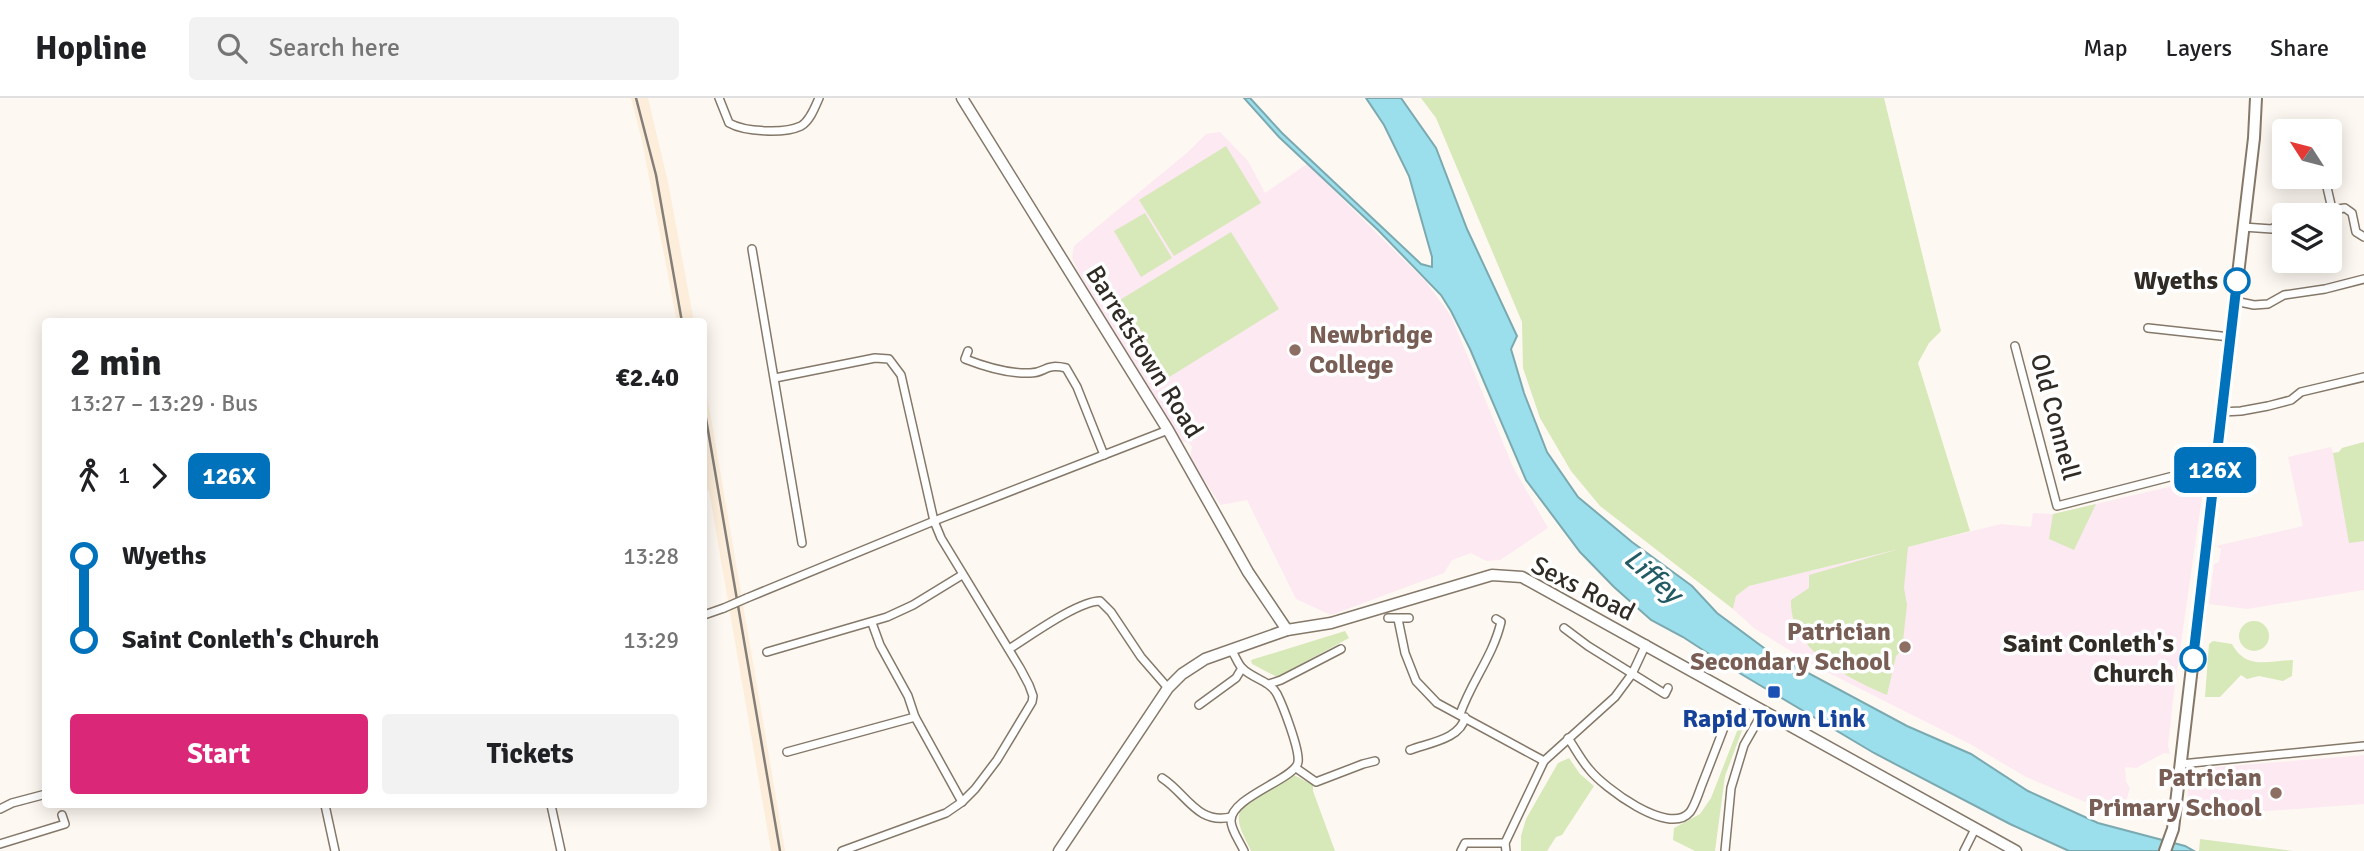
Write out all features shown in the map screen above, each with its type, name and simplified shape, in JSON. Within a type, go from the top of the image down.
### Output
[{"type":"main road","points":[[2165,851],[2173,829],[2181,764],[2256,98]]},
{"type":"street","points":[[719,98],[729,123],[746,130],[760,130],[788,129],[802,125],[809,118],[819,98]]},
{"type":"street","name":"Barretstown Road","points":[[962,98],[1168,430],[1248,572],[1287,629]]},
{"type":"street","points":[[2342,209],[2348,209],[2352,213],[2356,232],[2364,237]]},
{"type":"street","points":[[2243,227],[2272,229]]},
{"type":"street","points":[[752,249],[802,544]]},
{"type":"street","points":[[2235,301],[2268,303],[2284,295],[2325,289],[2364,279]]},
{"type":"street","points":[[2148,328],[2230,337]]},
{"type":"street","name":"Old Connell","points":[[2015,346],[2057,506],[2189,472],[2215,470]]},
{"type":"street","points":[[968,351],[965,359],[1007,370],[1031,374],[1052,365],[1066,368],[1077,387],[1104,455]]},
{"type":"street","points":[[775,378],[875,358],[889,359],[901,375],[934,521],[941,538],[1009,649],[1033,696],[997,760],[962,802],[946,813],[842,851]]},
{"type":"street","points":[[2222,412],[2268,407],[2291,400],[2301,392],[2364,377]]},
{"type":"street","points":[[707,614],[934,521],[1168,430]]},
{"type":"street","points":[[767,652],[872,623],[913,605],[962,575]]},
{"type":"street","name":"Sexs Road","points":[[1059,851],[1168,688],[1182,674],[1205,659],[1287,629],[1331,622],[1492,575],[1522,578],[2017,851]]},
{"type":"street","points":[[1009,649],[1079,606],[1100,601],[1111,612],[1141,657],[1168,688]]},
{"type":"street","points":[[1388,618],[1409,618]]},
{"type":"street","points":[[1398,619],[1405,653],[1416,681],[1437,702],[1544,761]]},
{"type":"street","points":[[1410,750],[1436,736],[1452,735],[1460,729],[1468,692],[1497,640],[1501,622],[1496,619]]},
{"type":"street","points":[[872,623],[880,645],[908,696],[915,717],[962,802]]},
{"type":"street","points":[[1564,628],[1575,631],[1632,674],[1665,694],[1668,688]]},
{"type":"street","points":[[1461,851],[1465,843],[1506,847],[1517,814],[1544,761],[1615,697],[1632,674],[1646,644]]},
{"type":"street","points":[[1269,684],[1341,649]]},
{"type":"street","points":[[1231,650],[1242,668],[1269,684],[1277,695],[1298,761],[1296,768],[1258,791],[1238,807],[1231,817],[1231,824],[1244,851]]},
{"type":"street","points":[[1199,705],[1236,678],[1242,668]]},
{"type":"street","points":[[1725,851],[1731,788],[1744,745],[1764,710]]},
{"type":"street","points":[[787,752],[915,717]]},
{"type":"street","points":[[1568,738],[1589,770],[1607,786],[1650,814],[1671,820],[1680,819],[1689,812],[1728,717]]},
{"type":"street","points":[[1721,736],[1730,740]]},
{"type":"street","points":[[2181,764],[2364,746]]},
{"type":"street","points":[[1296,768],[1316,782],[1375,761]]},
{"type":"street","points":[[1162,778],[1196,810],[1211,818],[1231,817]]},
{"type":"street","points":[[0,808],[42,795]]},
{"type":"street","points":[[326,808],[335,851]]},
{"type":"street","points":[[552,808],[561,851]]},
{"type":"street","points":[[0,844],[65,824],[62,815]]},
{"type":"street","points":[[1964,851],[1975,828]]},
{"type":"shaded area","points":[[631,98],[648,98],[668,182],[693,318],[676,318],[642,141]]},
{"type":"shaded area","name":"Newbridge College","points":[[1220,132],[1248,161],[1265,193],[1307,164],[1426,282],[1451,316],[1513,467],[1548,528],[1500,560],[1486,561],[1471,553],[1452,560],[1444,573],[1331,615],[1296,599],[1247,500],[1221,505],[1190,460],[1192,447],[1189,443],[1178,440],[1072,258],[1074,246],[1206,134]]},
{"type":"shaded area","points":[[707,395],[785,851],[771,851],[709,491]]},
{"type":"shaded area","points":[[2364,442],[2364,590],[2247,609],[2209,604],[2214,564],[2219,562],[2221,549],[2216,546],[2303,526],[2288,457],[2331,447],[2333,453],[2339,452],[2342,448]]},
{"type":"shaded area","points":[[2190,482],[2201,485],[2203,489],[2174,692],[2168,745],[2170,754],[2164,753],[2136,768],[2125,767],[2126,782],[2130,788],[2121,817],[2026,777],[1972,745],[1813,665],[1754,628],[1733,609],[1736,596],[1749,586],[2001,524],[2031,527],[2033,513],[2053,514]]},
{"type":"shaded area","name":"Patrician Primary School","points":[[2364,755],[2364,804],[2185,817],[2189,782],[2195,773],[2205,768]]},
{"type":"green space","points":[[1421,98],[1884,98],[1941,331],[1929,343],[1918,363],[1970,531],[1908,547],[1904,588],[1907,605],[1902,650],[1896,656],[1887,695],[1839,671],[1810,648],[1793,618],[1791,600],[1809,588],[1809,575],[1899,549],[1749,586],[1736,596],[1733,609],[1600,506],[1571,471],[1540,418],[1523,368],[1522,322],[1436,118]]},
{"type":"green space","points":[[1226,146],[1261,203],[1174,256],[1139,200]]},
{"type":"green space","points":[[1145,213],[1172,258],[1141,277],[1114,231]]},
{"type":"green space","points":[[1231,232],[1279,309],[1158,384],[1110,306]]},
{"type":"green space","points":[[2364,442],[2364,541],[2349,543],[2333,453]]},
{"type":"green space","points":[[2096,504],[2074,550],[2049,539],[2053,514]]},
{"type":"green space","points":[[2254,621],[2265,625],[2269,636],[2265,647],[2254,651],[2243,647],[2239,636],[2243,625]]},
{"type":"green space","points":[[1345,631],[1349,638],[1277,677],[1252,664],[1251,660]]},
{"type":"green space","points":[[2213,641],[2232,644],[2244,658],[2251,661],[2293,660],[2292,676],[2283,681],[2259,676],[2247,679],[2241,675],[2220,697],[2205,697],[2209,644]]},
{"type":"green space","points":[[1741,721],[1743,728],[1725,776],[1715,851],[1695,851],[1673,840],[1674,828],[1700,814],[1711,798]]},
{"type":"green space","points":[[1569,758],[1580,774],[1594,786],[1562,835],[1556,837],[1547,851],[1521,851],[1521,836],[1526,819],[1558,763]]},
{"type":"green space","points":[[1292,774],[1313,785],[1335,851],[1251,851],[1239,824],[1242,808]]},
{"type":"green space","points":[[2200,839],[2293,851],[2199,851]]},
{"type":"water","name":"Liffey","points":[[1244,98],[1250,98],[1282,133],[1421,264],[1432,267],[1432,257],[1409,176],[1384,125],[1366,98],[1401,98],[1436,148],[1467,229],[1517,336],[1511,349],[1524,393],[1547,452],[1578,497],[1632,542],[1692,586],[1717,613],[1768,651],[1774,662],[1786,661],[1907,726],[1971,754],[2028,791],[2098,823],[2185,846],[2194,851],[2069,851],[2010,824],[1874,753],[1651,620],[1580,552],[1526,480],[1470,349],[1441,295],[1378,230],[1279,137]]},
{"type":"railway","points":[[636,98],[656,175],[681,318]]},
{"type":"railway","points":[[707,425],[780,851]]},
{"type":"bus line","name":"126X","points":[[2193,659],[2237,281]]},
{"type":"place","name":"Wyeths","points":[[2237,281]]},
{"type":"place","name":"Newbridge College","points":[[1295,350]]},
{"type":"place","name":"Patrician Secondary School","points":[[1905,647]]},
{"type":"place","name":"Saint Conleth's Church","points":[[2193,659]]},
{"type":"place","name":"Rapid Town Link","points":[[1774,692]]},
{"type":"place","name":"Patrician Primary School","points":[[2276,793]]}]
